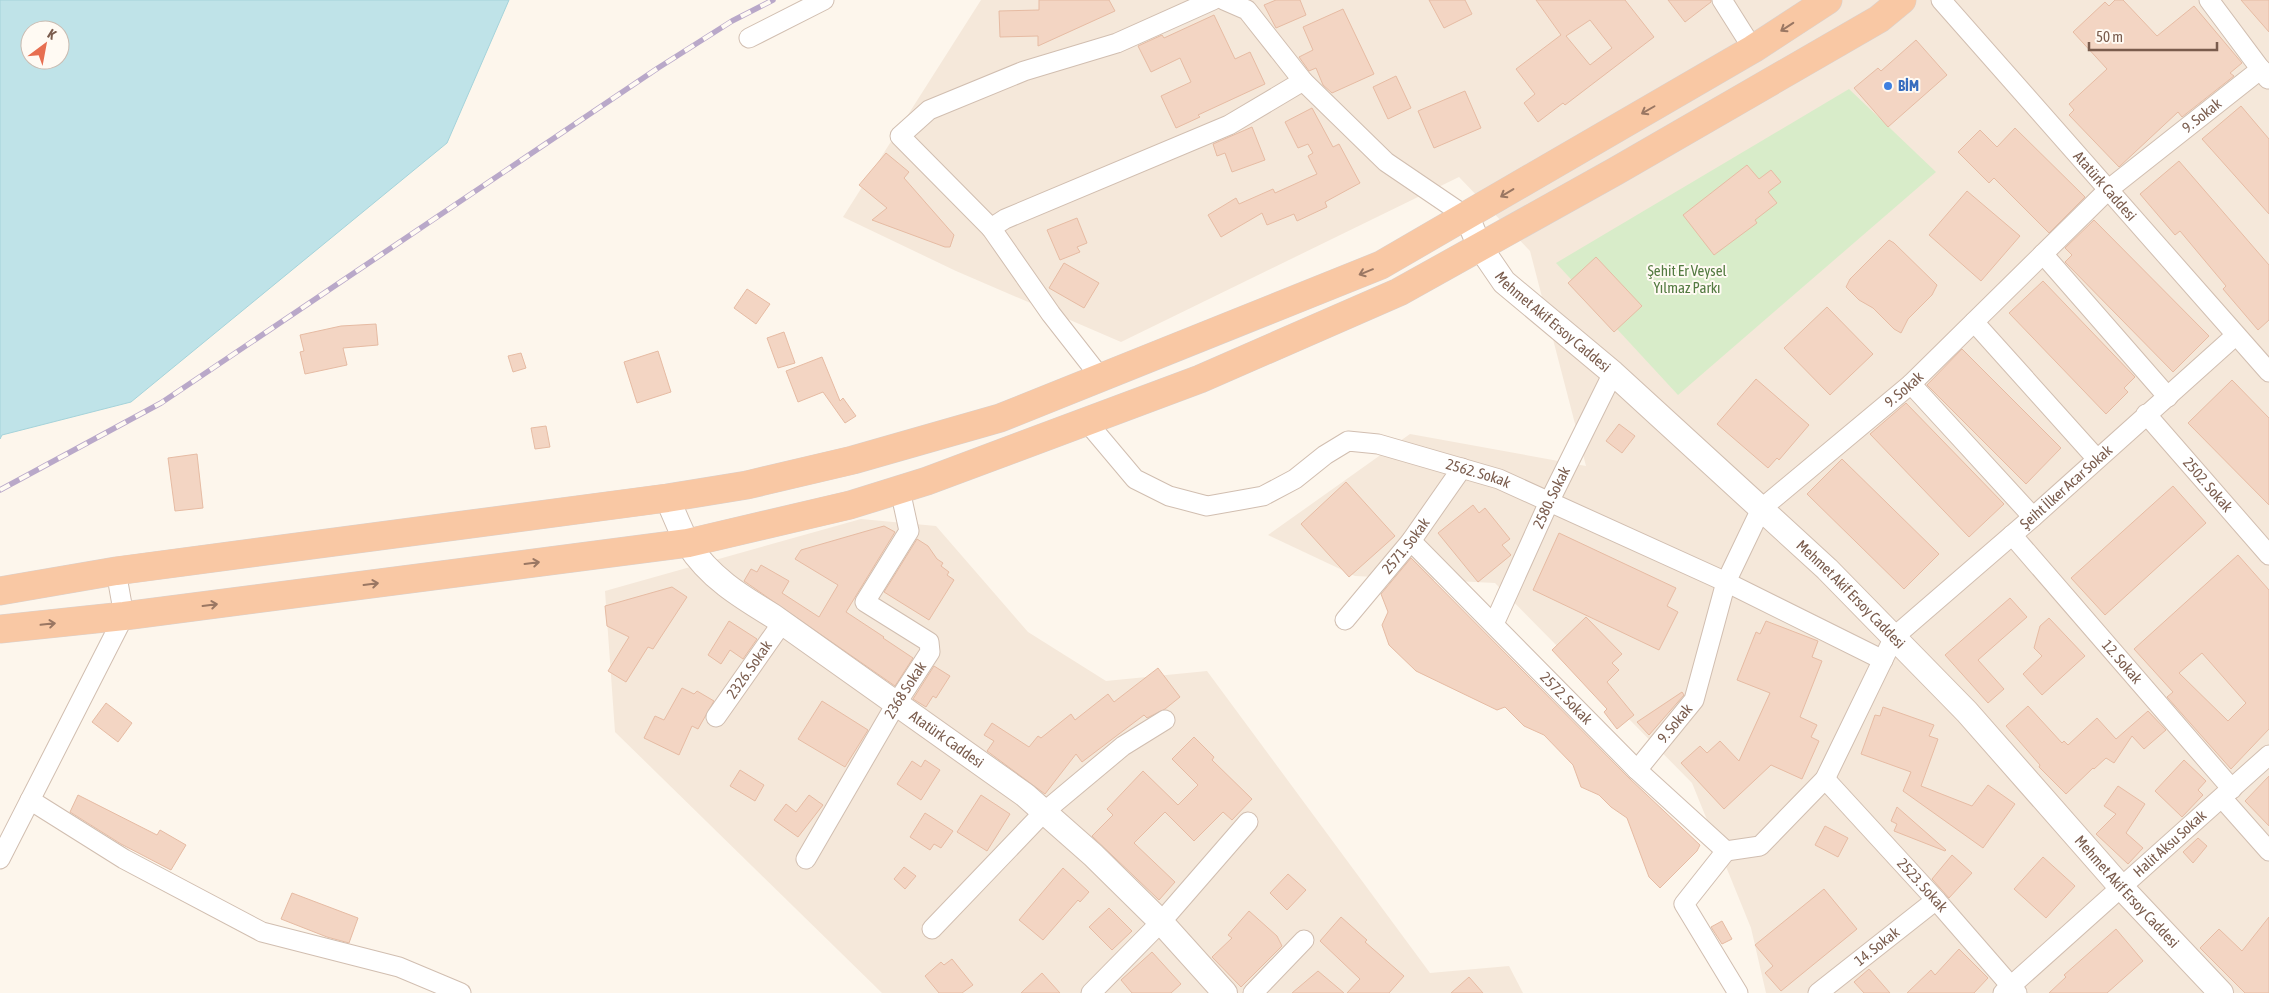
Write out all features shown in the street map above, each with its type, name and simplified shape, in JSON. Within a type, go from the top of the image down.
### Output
[{"type":"highway","points":[[0,592],[116,571],[667,498],[747,484],[853,460],[1000,418],[1381,265],[1467,217],[1753,49],[1828,0]]},
{"type":"highway","points":[[0,629],[124,616],[688,543],[850,505],[900,490],[1200,379],[1399,292],[1616,171],[1870,24],[1902,0]]},
{"type":"street","points":[[749,38],[824,0]]},
{"type":"street","points":[[1101,378],[1050,314],[991,228],[900,136],[930,110],[1024,71],[1117,43],[1212,0]]},
{"type":"street","points":[[1224,0],[1247,10],[1303,80],[1386,162],[1467,217]]},
{"type":"street","points":[[1722,0],[1753,49]]},
{"type":"street","name":"Atatürk Caddesi","points":[[1941,0],[2109,189],[2235,336],[2262,352],[2269,372]]},
{"type":"street","points":[[2209,0],[2265,75]]},
{"type":"street","name":"9. Sokak","points":[[1637,770],[1694,700],[1726,582],[1760,509],[1911,384],[2109,189],[2265,75]]},
{"type":"street","points":[[991,228],[1005,218],[1229,125],[1303,80]]},
{"type":"street","name":"Mehmet Akif Ersoy Caddesi","points":[[1467,217],[1480,247],[1504,282],[1613,373],[1827,569],[1967,712],[2120,886],[2221,993]]},
{"type":"street","points":[[2043,254],[2168,397]]},
{"type":"street","points":[[1974,322],[2097,459]]},
{"type":"street","name":"Şeiht İlker Acar Sokak","points":[[1894,636],[2033,517],[2235,336]]},
{"type":"street","name":"2580. Sokak","points":[[1494,624],[1549,502],[1613,373]]},
{"type":"street","points":[[1911,384],[2033,517]]},
{"type":"street","name":"2502. Sokak","points":[[2146,414],[2269,555]]},
{"type":"street","name":"2562. Sokak","points":[[1087,422],[1135,479],[1169,496],[1207,506],[1264,496],[1295,479],[1325,454],[1348,441],[1378,444],[1462,468],[1498,479],[1726,582],[1883,660]]},
{"type":"street","name":"2571. Sokak","points":[[1345,620],[1411,541],[1462,468]]},
{"type":"street","name":"2368 Sokak","points":[[806,859],[896,704],[930,652],[929,642],[865,602],[909,531],[900,490]]},
{"type":"street","name":"Atatürk Caddesi","points":[[667,498],[688,543],[708,571],[735,593],[782,623],[1025,795],[1093,856],[1161,922],[1225,993]]},
{"type":"street","name":"12. Sokak","points":[[2012,535],[2266,841]]},
{"type":"street","name":"2572. Sokak","points":[[1411,541],[1637,770],[1726,851]]},
{"type":"street","points":[[0,859],[124,616],[116,571]]},
{"type":"street","name":"2326. Sokak","points":[[716,717],[782,623]]},
{"type":"street","points":[[1738,993],[1684,904],[1726,851],[1760,846],[1825,779],[1894,636]]},
{"type":"street","points":[[932,929],[1044,812],[1124,746],[1164,720]]},
{"type":"street","name":"Halit Aksu Sokak","points":[[2010,991],[2120,886],[2269,755]]},
{"type":"street","name":"2523. Sokak","points":[[1825,779],[1936,900],[2010,991]]},
{"type":"street","points":[[30,800],[124,859],[262,932],[399,968],[461,993]]},
{"type":"street","points":[[1091,993],[1161,922],[1248,822]]},
{"type":"street","name":"14. Sokak","points":[[1818,993],[1936,900]]},
{"type":"street","points":[[1253,993],[1304,940]]},
{"type":"shaded area","points":[[981,0],[2269,0],[2269,993],[1766,993],[1751,928],[1692,783],[1495,583],[1355,576],[1268,535],[1410,434],[1586,466],[1530,251],[1459,177],[1121,342],[956,271],[843,217]]},
{"type":"shaded area","points":[[861,519],[936,526],[1028,632],[1106,681],[1207,671],[1430,973],[1509,966],[1523,993],[882,993],[615,732],[605,591]]},
{"type":"green space","name":"Şehit Er Veysel Yılmaz Parkı","points":[[1849,89],[1936,172],[1678,395],[1556,263]]},
{"type":"water","points":[[0,0],[509,0],[447,143],[131,402],[2,435],[0,439]]},
{"type":"building","points":[[1039,0],[1109,0],[1115,11],[1038,46],[1038,36],[1000,37],[999,11],[1039,10]]},
{"type":"building","points":[[1276,0],[1300,0],[1306,15],[1276,28],[1264,5]]},
{"type":"building","points":[[1429,0],[1465,0],[1472,14],[1444,28]]},
{"type":"building","points":[[1536,0],[1625,0],[1654,37],[1565,105],[1563,103],[1538,122],[1524,103],[1535,94],[1516,69],[1561,35]],"holes":[[[1590,20],[1612,48],[1590,65],[1566,36]]]},
{"type":"building","points":[[1668,0],[1711,0],[1711,2],[1685,22]]},
{"type":"building","points":[[2115,0],[2123,0],[2157,36],[2194,6],[2242,63],[2230,73],[2234,76],[2182,117],[2178,112],[2119,167],[2069,115],[2074,110],[2069,104],[2107,69],[2073,32],[2105,2],[2109,6]]},
{"type":"building","points":[[2241,0],[2269,0],[2269,32]]},
{"type":"building","points":[[1343,9],[1374,74],[1332,93],[1323,85],[1316,68],[1309,71],[1299,57],[1313,50],[1303,27]]},
{"type":"building","points":[[1214,15],[1235,59],[1250,52],[1265,84],[1198,115],[1200,117],[1176,128],[1161,96],[1191,82],[1180,58],[1151,72],[1138,46],[1162,35],[1164,38]]},
{"type":"building","points":[[1916,40],[1947,75],[1888,127],[1854,88],[1878,68],[1881,71]]},
{"type":"building","points":[[1396,76],[1411,108],[1388,119],[1373,87]]},
{"type":"building","points":[[1465,91],[1481,128],[1434,148],[1418,111]]},
{"type":"building","points":[[2241,106],[2269,139],[2269,214],[2202,139]]},
{"type":"building","points":[[1312,108],[1333,147],[1339,144],[1360,183],[1325,202],[1327,207],[1297,221],[1294,214],[1267,225],[1262,213],[1221,237],[1208,215],[1236,198],[1239,204],[1273,189],[1275,193],[1317,174],[1308,156],[1313,153],[1308,144],[1298,148],[1285,122]]},
{"type":"building","points":[[1252,127],[1265,160],[1232,172],[1225,153],[1217,156],[1213,144]]},
{"type":"building","points":[[2015,128],[2085,197],[2049,233],[1994,178],[1989,183],[1958,152],[1980,130],[1997,147]]},
{"type":"building","points":[[886,153],[909,172],[904,178],[954,235],[950,247],[945,247],[872,220],[887,208],[859,185]]},
{"type":"building","points":[[2179,161],[2269,265],[2269,320],[2258,330],[2223,289],[2226,286],[2180,231],[2175,235],[2140,194]]},
{"type":"building","points":[[1747,165],[1759,179],[1771,170],[1781,182],[1768,192],[1777,203],[1755,220],[1757,223],[1714,255],[1683,215]]},
{"type":"building","points":[[1967,191],[2020,236],[1981,281],[1929,235]]},
{"type":"building","points":[[1077,218],[1087,243],[1077,247],[1080,252],[1060,260],[1047,230]]},
{"type":"building","points":[[2094,220],[2209,336],[2173,372],[2065,262],[2072,255],[2065,248]]},
{"type":"building","points":[[1889,240],[1937,285],[1932,295],[1908,319],[1901,333],[1894,329],[1873,308],[1859,300],[1846,287],[1850,279]]},
{"type":"building","points":[[1596,257],[1642,306],[1614,332],[1568,283]]},
{"type":"building","points":[[1064,263],[1099,283],[1084,308],[1049,288]]},
{"type":"building","points":[[2043,281],[2135,377],[2124,388],[2128,392],[2106,414],[2009,313]]},
{"type":"building","points":[[747,289],[770,304],[756,324],[734,308]]},
{"type":"building","points":[[1827,307],[1873,354],[1830,395],[1784,348]]},
{"type":"building","points":[[376,324],[378,345],[343,348],[347,365],[305,374],[300,352],[304,351],[300,335],[341,326]]},
{"type":"building","points":[[784,332],[795,363],[778,368],[767,338]]},
{"type":"building","points":[[1962,349],[2061,448],[2026,484],[1927,385]]},
{"type":"building","points":[[658,351],[671,392],[637,403],[624,362]]},
{"type":"building","points":[[521,353],[526,368],[513,372],[508,356]]},
{"type":"building","points":[[822,357],[840,401],[843,398],[856,416],[845,423],[823,392],[798,402],[786,371]]},
{"type":"building","points":[[1756,379],[1809,425],[1779,460],[1777,458],[1768,468],[1717,424]]},
{"type":"building","points":[[2232,380],[2269,418],[2269,505],[2188,423]]},
{"type":"building","points":[[1906,403],[2004,504],[1969,537],[1870,434]]},
{"type":"building","points":[[1619,424],[1635,436],[1622,453],[1606,441]]},
{"type":"building","points":[[546,426],[550,447],[535,449],[531,428]]},
{"type":"building","points":[[197,454],[203,508],[175,511],[168,458]]},
{"type":"building","points":[[1842,459],[1939,554],[1904,589],[1807,494]]},
{"type":"building","points":[[1346,482],[1395,536],[1349,577],[1301,524]]},
{"type":"building","points":[[2173,486],[2206,523],[2105,615],[2071,578]]},
{"type":"building","points":[[1473,505],[1479,513],[1485,508],[1510,539],[1502,545],[1511,555],[1478,582],[1438,533]]},
{"type":"building","points":[[884,526],[895,532],[846,612],[913,658],[895,686],[744,581],[751,569],[757,572],[761,565],[789,581],[782,593],[819,617],[838,585],[795,559],[801,550]]},
{"type":"building","points":[[1559,533],[1676,588],[1667,606],[1678,612],[1659,650],[1533,590]]},
{"type":"building","points":[[917,539],[928,546],[937,559],[943,563],[941,566],[949,572],[947,575],[954,580],[929,620],[884,592]]},
{"type":"building","points":[[2238,555],[2269,590],[2269,729],[2231,769],[2167,697],[2173,692],[2134,649]],"holes":[[[2202,653],[2246,703],[2228,721],[2179,673]]]},
{"type":"building","points":[[1411,558],[1629,778],[1700,845],[1697,851],[1660,888],[1649,877],[1627,818],[1611,807],[1599,795],[1581,787],[1573,765],[1544,735],[1524,726],[1505,707],[1497,710],[1416,671],[1389,645],[1382,625],[1388,612],[1381,594]]},
{"type":"building","points":[[672,587],[687,597],[653,649],[648,647],[626,682],[608,671],[629,637],[607,626],[605,606]]},
{"type":"building","points":[[2010,598],[2027,617],[1978,660],[2004,689],[1988,703],[1945,655]]},
{"type":"building","points":[[1586,617],[1622,654],[1612,663],[1619,670],[1607,682],[1634,715],[1617,729],[1604,712],[1607,709],[1552,650]]},
{"type":"building","points":[[2049,618],[2085,656],[2042,695],[2023,674],[2042,656],[2034,648],[2040,626]]},
{"type":"building","points":[[729,621],[757,639],[743,659],[730,650],[721,664],[708,655]]},
{"type":"building","points":[[1766,621],[1818,641],[1812,657],[1822,661],[1800,717],[1817,725],[1811,737],[1819,741],[1802,779],[1771,765],[1724,809],[1681,763],[1700,746],[1707,753],[1720,741],[1739,761],[1770,693],[1737,680],[1756,632],[1760,634]]},
{"type":"building","points":[[934,666],[950,676],[936,698],[933,696],[926,707],[913,699]]},
{"type":"building","points":[[1158,668],[1180,697],[1165,709],[1147,718],[1144,715],[1082,762],[1076,754],[1045,794],[987,751],[994,741],[984,735],[992,723],[1029,747],[1038,736],[1041,738],[1071,714],[1075,720],[1108,694],[1114,702]]},
{"type":"building","points":[[682,688],[694,694],[697,691],[714,701],[698,729],[692,726],[679,755],[644,738],[655,716],[664,720]]},
{"type":"building","points":[[1682,692],[1684,695],[1649,735],[1637,722]]},
{"type":"building","points":[[822,701],[868,730],[845,767],[798,739]]},
{"type":"building","points":[[106,703],[132,723],[118,742],[92,722]]},
{"type":"building","points":[[2028,706],[2062,743],[2064,741],[2068,745],[2097,718],[2116,739],[2148,711],[2166,730],[2144,749],[2132,736],[2114,763],[2106,758],[2066,794],[2039,767],[2040,765],[2006,726]]},
{"type":"building","points":[[1883,707],[1934,725],[1929,736],[1938,739],[1921,786],[1972,806],[1988,785],[2015,804],[1983,848],[1903,791],[1911,772],[1861,754],[1875,715],[1880,716]]},
{"type":"building","points":[[1194,737],[1214,757],[1212,760],[1252,799],[1232,820],[1223,812],[1194,841],[1165,812],[1134,843],[1175,882],[1159,900],[1092,836],[1113,815],[1107,809],[1143,771],[1178,805],[1198,785],[1172,759]]},
{"type":"building","points":[[925,760],[940,770],[921,800],[897,784],[912,761],[921,767]]},
{"type":"building","points":[[2184,760],[2206,781],[2198,790],[2203,795],[2182,817],[2155,791]]},
{"type":"building","points":[[740,770],[764,785],[755,801],[730,786]]},
{"type":"building","points":[[2269,776],[2269,826],[2245,801]]},
{"type":"building","points":[[2118,786],[2145,804],[2126,833],[2143,848],[2128,864],[2096,834],[2116,814],[2104,806]]},
{"type":"building","points":[[78,795],[157,835],[160,830],[186,845],[171,870],[121,844],[70,812]]},
{"type":"building","points":[[809,795],[823,805],[798,837],[774,820],[786,804],[796,812]]},
{"type":"building","points":[[981,795],[1010,814],[987,851],[957,832]]},
{"type":"building","points":[[1897,807],[1946,850],[1894,831],[1897,824],[1891,821]]},
{"type":"building","points":[[925,813],[953,831],[941,848],[934,844],[930,850],[910,837]]},
{"type":"building","points":[[1825,826],[1848,838],[1838,857],[1815,845]]},
{"type":"building","points":[[2198,838],[2207,846],[2193,863],[2183,852]]},
{"type":"building","points":[[1952,855],[1972,873],[1949,898],[1932,879]]},
{"type":"building","points":[[2043,857],[2075,886],[2046,918],[2014,889]]},
{"type":"building","points":[[904,867],[916,876],[905,889],[894,879]]},
{"type":"building","points":[[1063,868],[1089,892],[1080,902],[1078,900],[1043,940],[1019,920]]},
{"type":"building","points":[[1288,874],[1306,890],[1287,910],[1270,893]]},
{"type":"building","points":[[1824,889],[1857,929],[1781,991],[1765,973],[1773,966],[1755,945]]},
{"type":"building","points":[[292,893],[358,918],[349,943],[327,937],[281,919]]},
{"type":"building","points":[[1109,908],[1132,931],[1112,950],[1089,927]]},
{"type":"building","points":[[1249,911],[1277,936],[1282,946],[1241,987],[1212,957],[1232,938],[1228,935]]},
{"type":"building","points":[[1341,917],[1367,940],[1365,942],[1404,976],[1389,993],[1347,993],[1360,979],[1320,941]]},
{"type":"building","points":[[2269,917],[2269,993],[2245,993],[2200,948],[2219,929],[2242,951]]},
{"type":"building","points":[[1722,921],[1732,939],[1722,944],[1711,927]]},
{"type":"building","points":[[2116,929],[2143,961],[2107,993],[2049,993],[2066,977],[2064,975]]},
{"type":"building","points":[[1959,949],[1988,978],[1974,993],[1907,993],[1931,970],[1935,975]]},
{"type":"building","points":[[1152,952],[1181,984],[1171,993],[1132,993],[1121,980]]},
{"type":"building","points":[[952,959],[973,985],[962,993],[939,993],[925,976],[941,962],[944,965]]},
{"type":"building","points":[[1869,969],[1890,993],[1864,993],[1854,982]]},
{"type":"building","points":[[1318,971],[1344,993],[1292,993]]},
{"type":"building","points":[[1042,973],[1060,993],[1021,993]]},
{"type":"building","points":[[1469,977],[1483,993],[1451,993]]},
{"type":"railway","points":[[0,490],[161,403],[658,68],[732,21],[773,0]]},
{"type":"place","name":"BİM","points":[[1888,86]]}]
